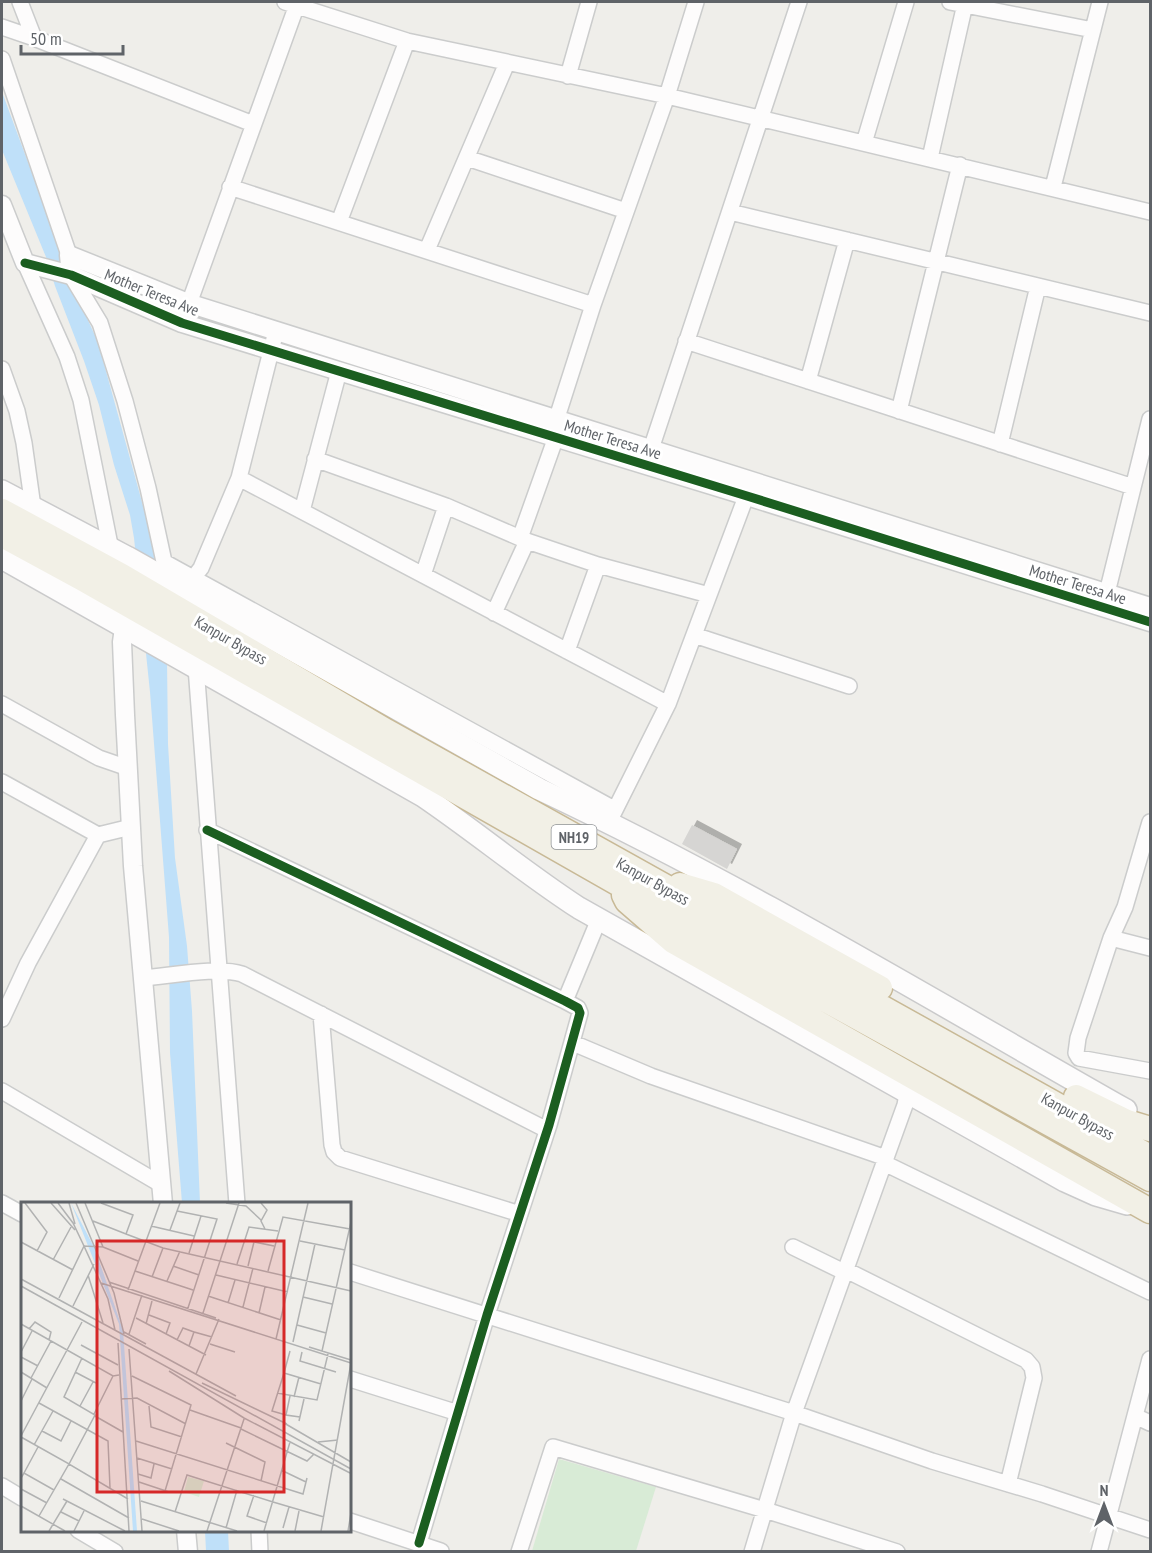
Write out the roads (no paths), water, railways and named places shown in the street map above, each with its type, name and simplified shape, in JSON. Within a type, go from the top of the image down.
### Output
[{"type":"highway","name":"Kanpur Bypass","points":[[2,511],[122,576],[386,731],[1150,1157]]},
{"type":"highway","name":"Kanpur Bypass","points":[[2,535],[722,942],[1150,1179]]},
{"type":"highway","points":[[643,875],[714,895],[1101,1111],[1150,1129]]},
{"type":"highway","points":[[617,882],[627,901],[674,941],[1150,1211]]},
{"type":"main road","points":[[2,491],[119,554],[164,573],[539,789],[612,816],[1150,1124]]},
{"type":"main road","points":[[2,558],[423,796],[471,828],[543,884],[599,919],[1065,1181],[1096,1195],[1150,1211]]},
{"type":"street","points":[[20,2],[34,38]]},
{"type":"street","points":[[568,76],[589,2]]},
{"type":"street","points":[[494,613],[523,540],[593,305],[667,96],[696,2]]},
{"type":"street","points":[[651,449],[799,2]]},
{"type":"street","points":[[864,143],[906,2]]},
{"type":"street","points":[[1053,187],[1100,2]]},
{"type":"street","points":[[182,323],[253,124],[293,3],[407,41],[667,96],[1150,212]]},
{"type":"street","points":[[930,158],[957,3],[1093,30]]},
{"type":"street","points":[[2,27],[253,124]]},
{"type":"street","points":[[339,222],[407,41]]},
{"type":"street","points":[[2,59],[69,255],[68,275],[100,323],[125,401],[146,477],[164,573],[194,577],[612,816],[668,704],[750,488]]},
{"type":"street","points":[[427,250],[507,63]]},
{"type":"street","points":[[467,158],[626,212]]},
{"type":"street","points":[[899,411],[960,165]]},
{"type":"street","points":[[230,187],[593,305]]},
{"type":"street","points":[[2,205],[31,266],[67,357],[81,400],[119,554]]},
{"type":"street","points":[[730,212],[1150,313]]},
{"type":"street","points":[[808,381],[847,240]]},
{"type":"street","points":[[69,255],[188,303],[276,331],[555,431],[651,449],[750,488],[1106,600],[1150,606]]},
{"type":"street","name":"Mother Teresa Ave","points":[[31,266],[68,275],[182,323],[271,351],[750,488]]},
{"type":"street","points":[[1000,444],[1038,286]]},
{"type":"street","points":[[194,577],[201,568],[239,478],[276,331]]},
{"type":"street","points":[[686,341],[1133,487]]},
{"type":"street","points":[[2,369],[22,432],[33,507]]},
{"type":"street","points":[[302,511],[339,371]]},
{"type":"street","points":[[1106,600],[1150,419]]},
{"type":"street","points":[[315,459],[446,506],[523,540],[598,565],[709,595]]},
{"type":"street","points":[[239,478],[668,704]]},
{"type":"street","points":[[423,575],[446,506]]},
{"type":"street","points":[[567,651],[598,565]]},
{"type":"street","name":"Mother Teresa Ave","points":[[1106,600],[1150,622]]},
{"type":"street","points":[[129,631],[122,642],[131,827],[162,1194]]},
{"type":"street","points":[[694,635],[849,686]]},
{"type":"street","points":[[196,667],[237,1202]]},
{"type":"street","points":[[2,704],[99,758],[128,768]]},
{"type":"street","points":[[2,782],[98,835],[131,827]]},
{"type":"street","points":[[1150,822],[1125,907],[1111,938],[1077,1038],[1076,1053],[1079,1058],[1150,1071]]},
{"type":"street","points":[[207,830],[566,1001],[578,1008],[580,1013],[547,1130],[487,1315],[419,1543]]},
{"type":"street","points":[[2,1019],[28,963],[98,835]]},
{"type":"street","points":[[566,1001],[599,919]]},
{"type":"street","points":[[1111,938],[1150,948]]},
{"type":"street","points":[[143,978],[218,972],[242,974],[547,1130]]},
{"type":"street","points":[[321,1014],[334,1152],[340,1158],[520,1214]]},
{"type":"street","points":[[573,1043],[651,1076],[885,1160],[1150,1293]]},
{"type":"street","points":[[2,1091],[162,1194]]},
{"type":"street","points":[[752,1551],[794,1413],[907,1094]]},
{"type":"street","points":[[2,1203],[21,1213]]},
{"type":"street","points":[[793,1247],[840,1270],[846,1270],[1026,1360],[1032,1367],[1034,1378],[1008,1484]]},
{"type":"street","points":[[351,1272],[794,1413],[932,1461],[1150,1530]]},
{"type":"street","points":[[1099,1551],[1150,1359]]},
{"type":"street","points":[[351,1379],[458,1413]]},
{"type":"street","points":[[1135,1416],[1150,1423]]},
{"type":"street","points":[[519,1551],[553,1447],[765,1510],[863,1546],[897,1551]]},
{"type":"street","points":[[2,1486],[21,1497]]},
{"type":"street","points":[[351,1521],[441,1551]]},
{"type":"street","points":[[82,1532],[115,1551]]},
{"type":"street","points":[[186,1532],[188,1551]]},
{"type":"street","points":[[259,1532],[260,1551]]},
{"type":"water","points":[[2,92],[80,303],[98,342],[156,553],[167,660],[168,744],[175,858],[187,946],[192,1011],[200,1202],[182,1202],[170,1053],[169,937],[150,692],[130,515],[84,361],[46,257],[2,150]]},
{"type":"water","points":[[205,1532],[228,1532],[229,1551],[206,1551]]}]
